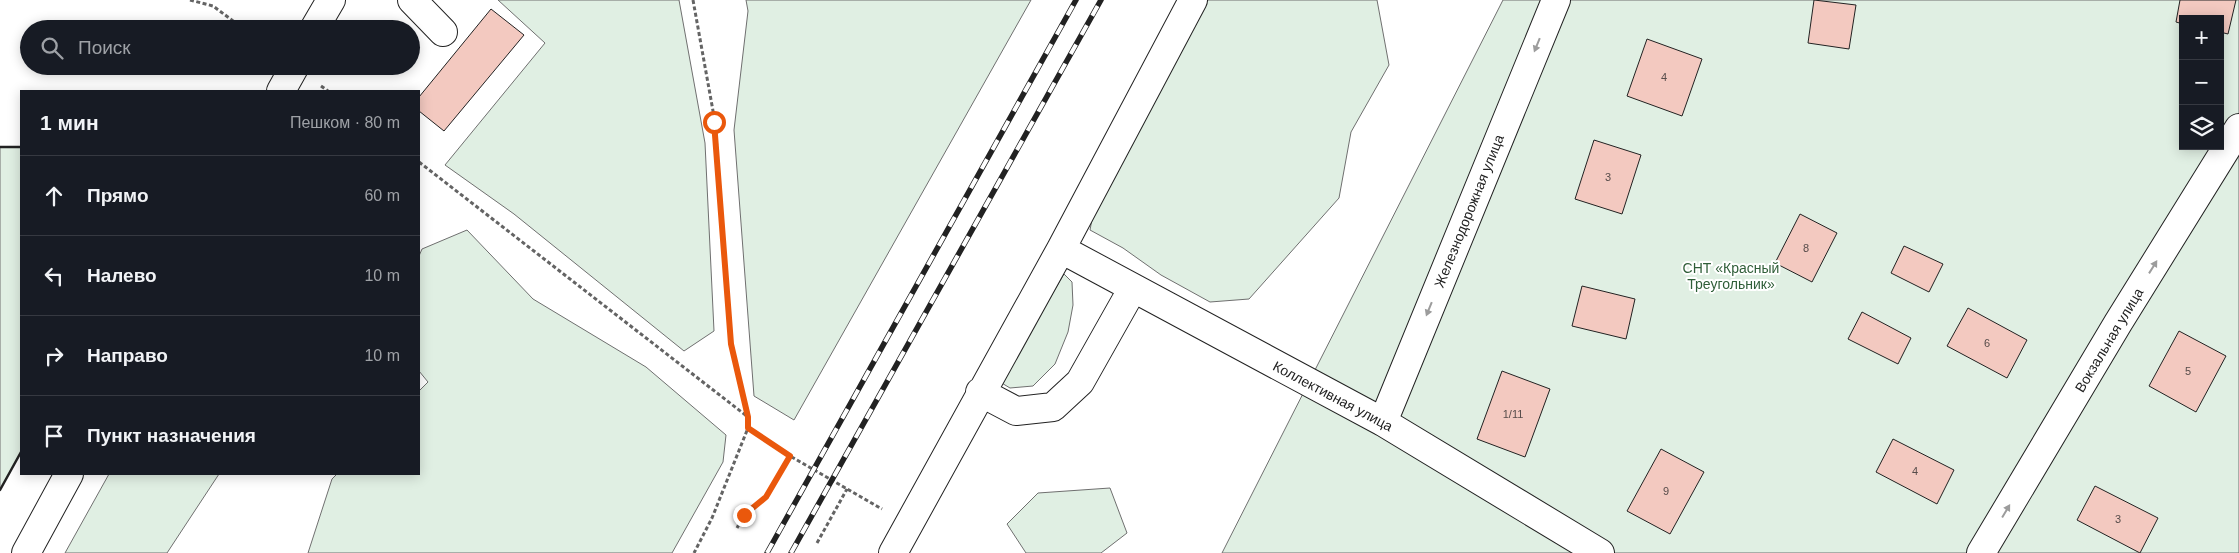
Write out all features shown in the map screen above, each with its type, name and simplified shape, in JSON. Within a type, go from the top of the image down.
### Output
[{"type":"street","points":[[319,20],[331,0]]},
{"type":"street","points":[[412,0],[443,32]]},
{"type":"street","points":[[892,553],[1061,249],[1192,0]]},
{"type":"street","name":"Железнодорожная улица","points":[[1383,422],[1556,0]]},
{"type":"street","points":[[282,90],[290,75]]},
{"type":"street","name":"Вокзальная улица","points":[[1982,553],[2118,323],[2239,128]]},
{"type":"street","name":"Коллективная улица","points":[[1061,249],[1383,422],[1566,544],[1600,553]]},
{"type":"street","points":[[980,392],[1016,411],[1053,407],[1080,382],[1133,288]]},
{"type":"street","points":[[26,553],[68,475]]},
{"type":"path","points":[[190,0],[213,6],[232,20]]},
{"type":"path","points":[[693,0],[714,122],[731,344],[748,417],[748,428],[712,518],[694,553]]},
{"type":"path","points":[[420,163],[748,417]]},
{"type":"path","points":[[748,428],[790,456],[883,510]]},
{"type":"path","points":[[737,528],[744,515],[766,497],[790,456]]},
{"type":"path","points":[[817,543],[847,489]]},
{"type":"green space","points":[[498,0],[679,0],[705,143],[714,331],[684,351],[514,214],[445,165],[545,43]]},
{"type":"green space","points":[[746,0],[1031,0],[794,420],[754,396],[734,130],[748,11]]},
{"type":"green space","points":[[1208,0],[1377,0],[1389,65],[1351,132],[1339,198],[1249,299],[1210,302],[1161,275],[1123,248],[1090,230],[1096,198]]},
{"type":"green space","name":"СНТ «Красный Треугольник»","points":[[1503,0],[2239,0],[2239,553],[1222,553]]},
{"type":"green space","points":[[0,147],[20,147],[20,454],[0,490]]},
{"type":"green space","points":[[467,230],[533,299],[646,367],[726,435],[723,462],[672,553],[308,553],[332,479],[336,475],[420,475],[420,390],[428,382],[420,372],[420,254],[422,249]]},
{"type":"green space","points":[[1064,274],[1072,282],[1073,305],[1068,332],[1055,364],[1033,386],[1010,388],[1000,382]]},
{"type":"green space","points":[[108,475],[218,475],[167,553],[65,553]]},
{"type":"green space","points":[[1110,488],[1127,533],[1101,553],[1026,553],[1007,524],[1038,493]]},
{"type":"building","points":[[1814,0],[1856,5],[1849,49],[1808,43]]},
{"type":"building","points":[[2180,0],[2236,0],[2228,34],[2224,33],[2224,15],[2179,15],[2179,23],[2176,22]]},
{"type":"building","points":[[491,9],[524,35],[444,131],[420,112],[420,96]]},
{"type":"building","points":[[1647,39],[1702,59],[1682,116],[1627,96]]},
{"type":"building","points":[[1594,140],[1641,155],[1622,214],[1575,199]]},
{"type":"building","points":[[1800,214],[1837,233],[1812,282],[1775,263]]},
{"type":"building","points":[[1904,246],[1943,264],[1929,292],[1891,273]]},
{"type":"building","points":[[1582,286],[1635,299],[1626,339],[1572,326]]},
{"type":"building","points":[[1968,308],[2027,340],[2007,378],[1947,346]]},
{"type":"building","points":[[1862,312],[1911,338],[1898,364],[1848,339]]},
{"type":"building","points":[[2179,331],[2226,356],[2196,412],[2149,386]]},
{"type":"building","points":[[1502,371],[1550,389],[1525,457],[1477,439]]},
{"type":"building","points":[[1893,439],[1954,470],[1937,504],[1876,472]]},
{"type":"building","points":[[1661,449],[1704,472],[1670,534],[1627,511]]},
{"type":"building","points":[[2095,486],[2158,518],[2140,553],[2077,520]]},
{"type":"railway","points":[[767,553],[1076,0]]},
{"type":"railway","points":[[791,553],[1101,0]]},
{"type":"wall","points":[[0,147],[20,147]]},
{"type":"wall","points":[[0,490],[20,454]]},
{"type":"route","points":[[714,122],[731,344],[748,417],[748,428],[790,456],[766,497],[744,515]]}]
